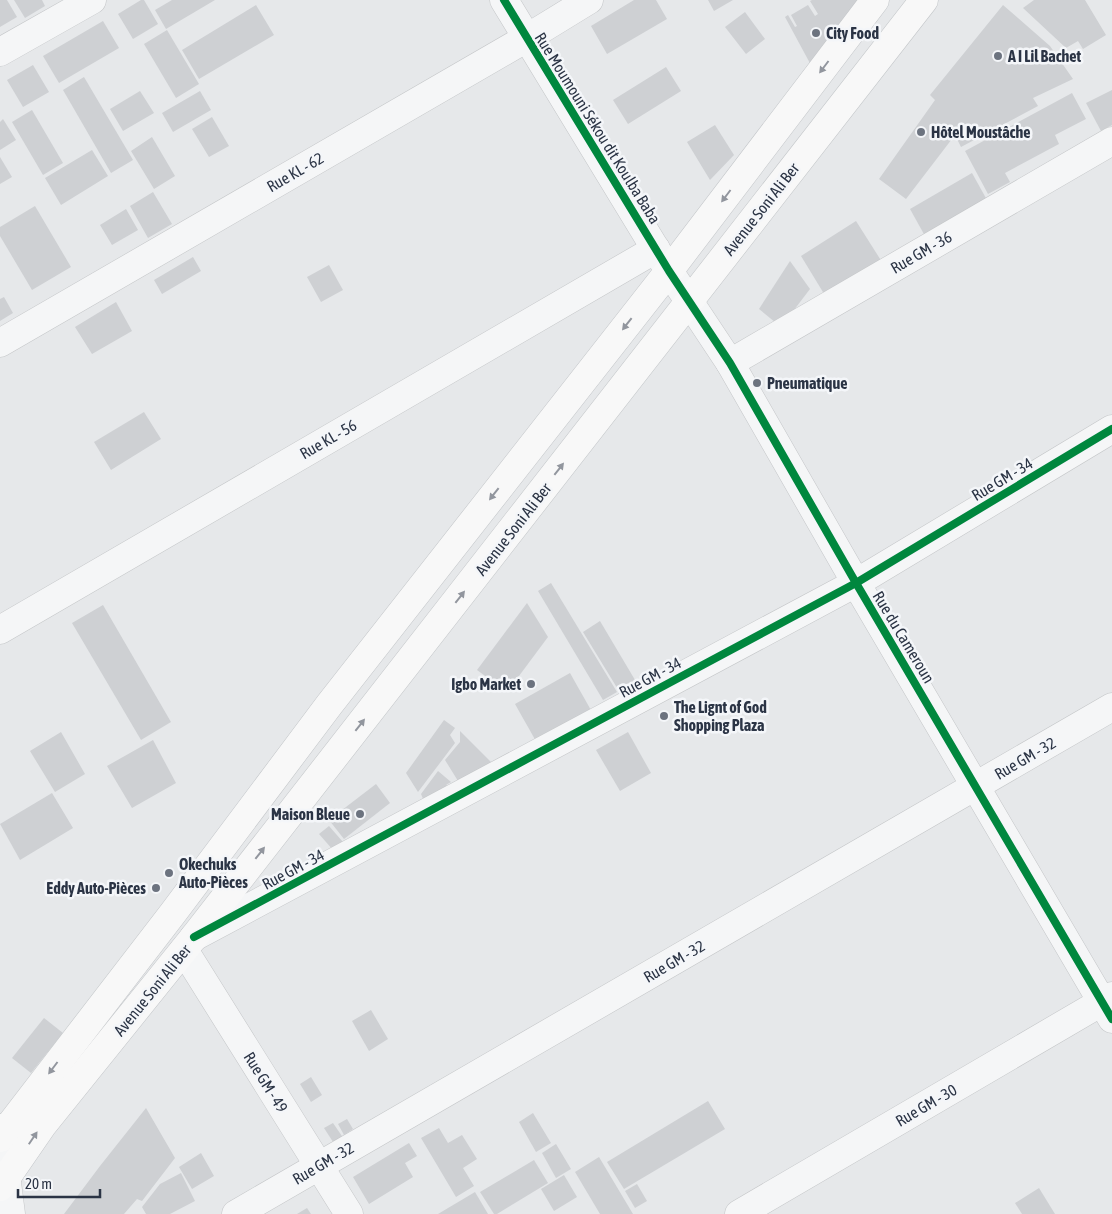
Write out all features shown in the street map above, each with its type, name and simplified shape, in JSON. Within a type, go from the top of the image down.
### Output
[{"type":"main road","name":"Avenue Soni Ali Ber","points":[[0,1134],[173,913],[663,260],[875,0]]},
{"type":"main road","name":"Avenue Soni Ali Ber","points":[[3,1183],[42,1126],[189,944],[924,0]]},
{"type":"street","points":[[0,52],[92,0]]},
{"type":"street","name":"Rue Moumouni Sékou dit Koulba Baba","points":[[504,0],[663,260]]},
{"type":"street","name":"Rue KL - 62","points":[[0,343],[589,0]]},
{"type":"street","name":"Rue GM - 36","points":[[730,364],[1112,141]]},
{"type":"street","name":"Rue du Cameroun","points":[[663,260],[730,364],[856,583],[1109,1006]]},
{"type":"street","name":"Rue KL - 56","points":[[0,630],[663,260]]},
{"type":"street","name":"Rue GM - 34","points":[[189,944],[856,583],[1112,429]]},
{"type":"street","name":"Rue GM - 32","points":[[236,1214],[1112,707]]},
{"type":"street","name":"Rue GM - 49","points":[[189,944],[318,1166],[349,1214]]},
{"type":"street","name":"Rue GM - 30","points":[[739,1214],[1109,1006]]},
{"type":"street","points":[[0,1134],[3,1183],[11,1214]]},
{"type":"building","points":[[0,0],[7,0],[17,17],[0,27]]},
{"type":"building","points":[[14,0],[42,0],[45,6],[25,18]]},
{"type":"building","points":[[144,0],[158,24],[133,39],[118,14]]},
{"type":"building","points":[[172,0],[215,0],[166,29],[155,10]]},
{"type":"building","points":[[634,0],[656,0],[667,19],[607,54],[591,26]]},
{"type":"building","points":[[708,0],[733,0],[714,11]]},
{"type":"building","name":"City Food","points":[[861,0],[812,67],[785,17],[788,15],[795,27],[797,26],[791,15],[808,5],[815,16],[818,14],[810,1]]},
{"type":"building","points":[[1034,0],[1085,0],[1106,35],[1083,49],[1078,41],[1066,48],[1023,8]]},
{"type":"building","points":[[256,5],[274,35],[199,79],[182,50]]},
{"type":"building","points":[[1003,5],[1050,46],[1073,79],[1033,98],[1038,106],[961,147],[955,135],[906,199],[879,179],[935,100],[930,95]]},
{"type":"building","points":[[745,12],[765,39],[746,54],[725,27]]},
{"type":"building","points":[[103,21],[119,48],[59,83],[43,56]]},
{"type":"building","points":[[167,30],[199,84],[176,98],[144,44]]},
{"type":"building","points":[[33,65],[49,92],[23,107],[7,80]]},
{"type":"building","points":[[666,67],[681,91],[628,124],[613,100]]},
{"type":"building","points":[[84,77],[133,160],[111,173],[63,90]]},
{"type":"building","points":[[1112,90],[1112,125],[1101,131],[1086,103]]},
{"type":"building","points":[[140,91],[154,113],[123,131],[110,109]]},
{"type":"building","points":[[200,91],[211,110],[173,132],[162,113]]},
{"type":"building","points":[[1072,93],[1086,119],[1055,135],[1059,144],[1005,173],[1010,182],[988,194],[965,151]]},
{"type":"building","points":[[32,110],[63,163],[43,175],[12,122]]},
{"type":"building","points":[[212,117],[229,146],[209,157],[192,129]]},
{"type":"building","points":[[3,119],[16,140],[0,150],[0,122]]},
{"type":"building","points":[[715,125],[734,155],[710,180],[687,142]]},
{"type":"building","points":[[152,137],[175,176],[154,189],[131,151]]},
{"type":"building","points":[[92,150],[108,176],[61,205],[45,178]]},
{"type":"building","points":[[0,157],[12,177],[0,184]]},
{"type":"building","points":[[972,173],[987,200],[925,236],[910,209]]},
{"type":"building","points":[[153,192],[172,224],[148,238],[130,206]]},
{"type":"building","points":[[35,206],[71,267],[32,290],[0,236],[0,227]]},
{"type":"building","points":[[126,209],[138,230],[112,245],[100,225]]},
{"type":"building","points":[[856,221],[882,262],[826,297],[801,256]]},
{"type":"building","points":[[193,257],[201,271],[162,294],[154,280]]},
{"type":"building","points":[[790,261],[810,289],[781,327],[759,309]]},
{"type":"building","points":[[329,265],[343,290],[321,302],[307,277]]},
{"type":"building","points":[[4,297],[13,313],[0,321],[0,299]]},
{"type":"building","points":[[116,302],[132,331],[92,354],[75,327]]},
{"type":"building","points":[[144,412],[161,439],[111,470],[94,442]]},
{"type":"building","points":[[551,583],[617,692],[603,700],[538,591]]},
{"type":"building","points":[[527,603],[548,637],[507,692],[477,670]]},
{"type":"building","points":[[103,605],[171,722],[141,740],[72,623]]},
{"type":"building","points":[[600,621],[635,680],[619,691],[583,632]]},
{"type":"building","points":[[570,673],[592,712],[537,743],[515,704]]},
{"type":"building","points":[[444,720],[455,728],[450,735],[455,743],[418,792],[406,773]]},
{"type":"building","points":[[460,731],[498,769],[463,789],[445,760],[460,742]]},
{"type":"building","points":[[61,732],[85,774],[55,792],[30,751]]},
{"type":"building","points":[[628,732],[651,773],[620,791],[596,750]]},
{"type":"building","points":[[153,740],[176,783],[132,808],[107,766]]},
{"type":"building","points":[[438,771],[451,782],[446,785],[455,792],[427,808],[421,794]]},
{"type":"building","points":[[376,784],[390,803],[344,839],[329,820]]},
{"type":"building","points":[[52,793],[73,828],[20,860],[0,824]]},
{"type":"building","points":[[329,826],[343,842],[333,850],[319,834]]},
{"type":"building","points":[[371,1010],[388,1039],[369,1051],[352,1021]]},
{"type":"building","points":[[44,1018],[63,1033],[31,1073],[12,1058]]},
{"type":"building","points":[[311,1077],[322,1095],[311,1102],[300,1084]]},
{"type":"building","points":[[708,1101],[725,1129],[624,1189],[607,1162]]},
{"type":"building","points":[[146,1108],[175,1158],[142,1201],[137,1199],[124,1214],[64,1214],[100,1166]]},
{"type":"building","points":[[533,1113],[551,1143],[536,1152],[519,1122]]},
{"type":"building","points":[[347,1119],[353,1129],[344,1135],[338,1124]]},
{"type":"building","points":[[333,1123],[344,1139],[335,1145],[324,1128]]},
{"type":"building","points":[[439,1128],[448,1143],[462,1135],[477,1159],[463,1168],[474,1186],[456,1197],[421,1138]]},
{"type":"building","points":[[409,1143],[417,1156],[405,1163],[413,1177],[369,1204],[353,1177]]},
{"type":"building","points":[[556,1144],[571,1169],[556,1178],[542,1153]]},
{"type":"building","points":[[201,1153],[214,1176],[192,1189],[179,1167]]},
{"type":"building","points":[[599,1157],[633,1214],[600,1214],[575,1172]]},
{"type":"building","points":[[534,1160],[548,1183],[494,1214],[480,1192]]},
{"type":"building","points":[[181,1173],[195,1201],[170,1214],[146,1214],[142,1207],[160,1184]]},
{"type":"building","points":[[564,1175],[577,1197],[554,1211],[541,1189]]},
{"type":"building","points":[[637,1184],[647,1201],[635,1208],[625,1191]]},
{"type":"building","points":[[1039,1188],[1055,1214],[1022,1214],[1015,1203]]},
{"type":"building","points":[[475,1192],[488,1214],[438,1214]]},
{"type":"building","points":[[307,1208],[311,1214],[297,1214]]},
{"type":"cycle path","points":[[504,0],[669,271],[730,363],[856,583],[1112,1019]]},
{"type":"cycle path","points":[[194,937],[856,583],[1112,429]]},
{"type":"place","name":"City Food","points":[[816,33]]},
{"type":"place","name":"A I Lil Bachet","points":[[998,56]]},
{"type":"place","name":"Hôtel Moustâche","points":[[921,132]]},
{"type":"place","name":"Pneumatique","points":[[757,383]]},
{"type":"place","name":"Igbo Market","points":[[531,684]]},
{"type":"place","name":"The Lignt of God Shopping Plaza","points":[[664,716]]},
{"type":"place","name":"Maison Bleue","points":[[360,814]]},
{"type":"place","name":"Okechuks Auto-Pièces","points":[[169,873]]},
{"type":"place","name":"Eddy Auto-Pièces","points":[[156,888]]}]
